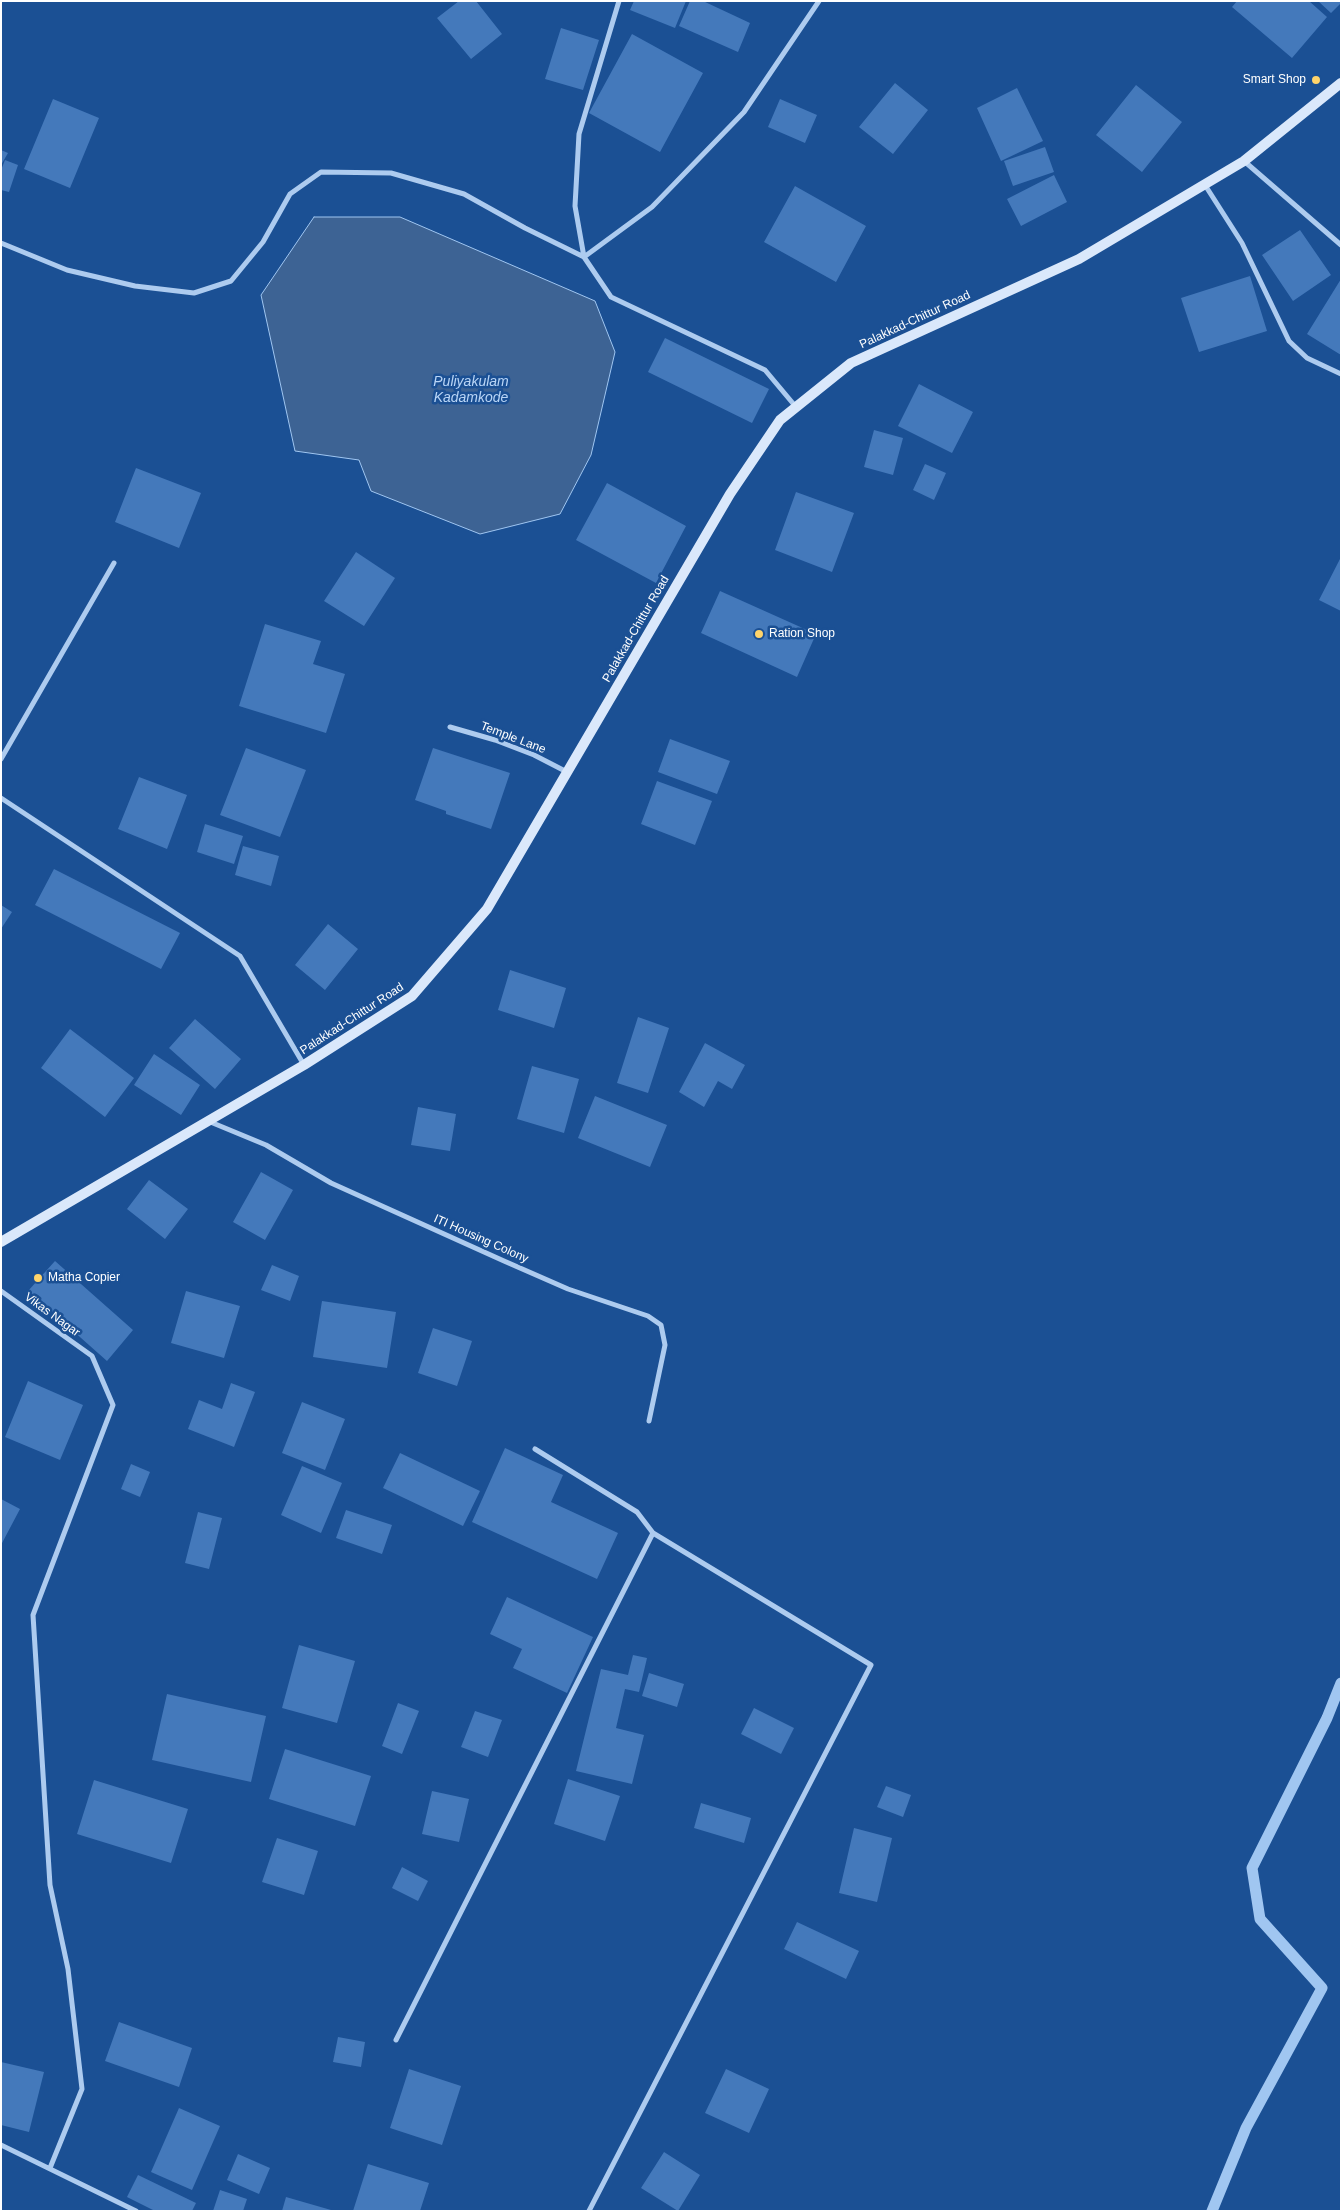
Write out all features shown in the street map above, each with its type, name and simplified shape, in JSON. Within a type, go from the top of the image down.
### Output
[{"type":"main road","name":"Palakkad-Chittur Road","points":[[1,1242],[304,1065],[412,996],[487,909],[730,494],[780,420],[851,364],[1079,258],[1244,161],[1341,83]]},
{"type":"street","points":[[620,1],[579,134],[575,206],[584,257],[611,297],[765,370],[796,408]]},
{"type":"street","points":[[584,257],[652,207],[744,112],[819,1]]},
{"type":"street","points":[[1244,161],[1341,245]]},
{"type":"street","points":[[1,243],[67,270],[135,286],[194,293],[231,281],[263,242],[290,194],[321,172],[391,173],[464,194],[525,228],[584,257]]},
{"type":"street","points":[[1204,184],[1242,244],[1289,341],[1307,358],[1341,374]]},
{"type":"street","points":[[1,759],[114,562]]},
{"type":"street","name":"Temple Lane","points":[[450,727],[495,740],[534,755],[566,772]]},
{"type":"street","points":[[1,798],[240,956],[304,1065]]},
{"type":"street","name":"ITI Housing Colony","points":[[208,1121],[266,1145],[331,1182],[568,1289],[648,1316],[661,1325],[665,1345],[649,1421]]},
{"type":"street","name":"Vikas Nagar","points":[[1,1291],[92,1356],[113,1405],[33,1615],[50,1885],[68,1969],[82,2089],[50,2168]]},
{"type":"street","points":[[535,1449],[636,1512],[653,1533],[871,1665],[589,2211]]},
{"type":"street","points":[[396,2040],[653,1533]]},
{"type":"street","points":[[1,2145],[136,2211]]},
{"type":"water","name":"Puliyakulam Kadamkode","points":[[314,217],[400,217],[595,301],[615,352],[591,455],[560,514],[480,534],[371,491],[359,460],[295,451],[261,295]]},
{"type":"building","points":[[459,1],[476,1],[502,34],[471,59],[437,18]]},
{"type":"building","points":[[634,1],[686,1],[675,28],[630,10]]},
{"type":"building","points":[[690,1],[703,1],[750,23],[738,52],[679,26]]},
{"type":"building","points":[[1237,1],[1309,1],[1327,17],[1292,58],[1232,7]]},
{"type":"building","points":[[1318,1],[1341,1],[1341,3],[1331,13]]},
{"type":"building","points":[[561,28],[599,40],[583,90],[545,79]]},
{"type":"building","points":[[632,34],[703,73],[660,152],[589,113]]},
{"type":"building","points":[[895,83],[928,110],[893,154],[859,127]]},
{"type":"building","points":[[1136,85],[1182,122],[1142,172],[1096,135]]},
{"type":"building","points":[[1017,88],[1043,141],[1001,161],[977,108]]},
{"type":"building","points":[[53,99],[99,118],[70,188],[24,169]]},
{"type":"building","points":[[780,99],[817,115],[805,143],[768,127]]},
{"type":"building","points":[[1045,147],[1054,172],[1013,186],[1004,161]]},
{"type":"building","points":[[1,150],[8,153],[1,165]]},
{"type":"building","points":[[5,160],[18,165],[9,192],[1,190],[1,170]]},
{"type":"building","points":[[1054,175],[1067,202],[1021,226],[1007,199]]},
{"type":"building","points":[[795,186],[866,226],[836,282],[764,242]]},
{"type":"building","points":[[1300,230],[1331,275],[1293,301],[1262,255]]},
{"type":"building","points":[[1250,276],[1267,331],[1199,352],[1181,298]]},
{"type":"building","points":[[1341,279],[1341,355],[1307,334]]},
{"type":"building","points":[[665,338],[769,389],[752,423],[648,372]]},
{"type":"building","points":[[919,384],[973,412],[952,453],[898,426]]},
{"type":"building","points":[[874,430],[903,438],[893,475],[864,467]]},
{"type":"building","points":[[925,464],[946,473],[934,500],[913,490]]},
{"type":"building","points":[[136,468],[201,493],[179,548],[115,522]]},
{"type":"building","points":[[607,483],[686,526],[656,583],[576,540]]},
{"type":"building","points":[[796,492],[854,513],[832,572],[775,550]]},
{"type":"building","points":[[356,552],[395,578],[364,626],[324,601]]},
{"type":"building","points":[[1341,557],[1341,611],[1319,600]]},
{"type":"building","name":"Ration Shop","points":[[720,591],[816,634],[797,677],[701,633]]},
{"type":"building","points":[[265,624],[321,641],[313,664],[345,674],[326,733],[239,706]]},
{"type":"building","points":[[670,739],[730,761],[717,794],[658,772]]},
{"type":"building","points":[[246,748],[306,770],[280,837],[220,815]]},
{"type":"building","points":[[433,748],[510,773],[491,829],[446,814],[446,811],[415,800]]},
{"type":"building","points":[[139,777],[187,795],[167,849],[118,829]]},
{"type":"building","points":[[657,781],[712,801],[695,845],[641,824]]},
{"type":"building","points":[[205,824],[243,836],[234,864],[197,852]]},
{"type":"building","points":[[243,846],[279,856],[271,886],[235,875]]},
{"type":"building","points":[[54,869],[180,933],[161,969],[35,905]]},
{"type":"building","points":[[1,905],[12,912],[1,929]]},
{"type":"building","points":[[328,924],[358,949],[325,990],[295,965]]},
{"type":"building","points":[[510,970],[566,988],[554,1028],[498,1010]]},
{"type":"building","points":[[638,1017],[669,1028],[648,1093],[617,1083]]},
{"type":"building","points":[[195,1019],[241,1059],[215,1089],[169,1048]]},
{"type":"building","points":[[70,1029],[134,1078],[105,1117],[41,1068]]},
{"type":"building","points":[[705,1043],[745,1065],[732,1089],[718,1081],[704,1107],[679,1092]]},
{"type":"building","points":[[154,1054],[200,1085],[181,1115],[134,1085]]},
{"type":"building","points":[[532,1066],[579,1079],[564,1133],[517,1119]]},
{"type":"building","points":[[595,1096],[667,1125],[650,1167],[578,1138]]},
{"type":"building","points":[[418,1107],[456,1114],[450,1151],[411,1145]]},
{"type":"building","points":[[261,1172],[293,1190],[265,1240],[233,1222]]},
{"type":"building","points":[[149,1180],[188,1209],[165,1239],[127,1209]]},
{"type":"building","points":[[55,1261],[133,1330],[107,1361],[28,1291]]},
{"type":"building","points":[[272,1265],[299,1276],[290,1301],[261,1290]]},
{"type":"building","points":[[186,1291],[240,1306],[224,1358],[171,1343]]},
{"type":"building","points":[[322,1301],[396,1312],[387,1368],[313,1357]]},
{"type":"building","points":[[433,1328],[472,1341],[457,1386],[418,1373]]},
{"type":"building","points":[[28,1381],[83,1405],[60,1460],[5,1437]]},
{"type":"building","points":[[231,1383],[255,1392],[234,1447],[188,1429],[199,1400],[222,1409]]},
{"type":"building","points":[[302,1402],[345,1419],[325,1470],[282,1453]]},
{"type":"building","points":[[505,1448],[563,1475],[551,1502],[618,1533],[597,1579],[472,1522]]},
{"type":"building","points":[[400,1453],[480,1491],[463,1526],[383,1488]]},
{"type":"building","points":[[131,1464],[150,1472],[140,1497],[121,1489]]},
{"type":"building","points":[[302,1466],[342,1483],[321,1533],[281,1515]]},
{"type":"building","points":[[1,1499],[20,1509],[1,1545]]},
{"type":"building","points":[[346,1510],[392,1525],[382,1554],[336,1538]]},
{"type":"building","points":[[198,1512],[222,1518],[209,1569],[185,1563]]},
{"type":"building","points":[[507,1597],[593,1637],[567,1693],[513,1668],[522,1649],[490,1634]]},
{"type":"building","points":[[299,1645],[355,1661],[337,1723],[282,1708]]},
{"type":"building","points":[[633,1655],[647,1658],[639,1692],[625,1689],[616,1728],[644,1735],[632,1784],[576,1771],[601,1669],[628,1675]]},
{"type":"building","points":[[649,1673],[684,1684],[677,1707],[642,1696]]},
{"type":"building","points":[[167,1694],[266,1716],[251,1782],[152,1760]]},
{"type":"building","points":[[398,1703],[419,1711],[402,1754],[382,1746]]},
{"type":"building","points":[[754,1708],[794,1728],[781,1754],[741,1734]]},
{"type":"building","points":[[475,1711],[502,1720],[488,1757],[461,1747]]},
{"type":"building","points":[[285,1749],[371,1776],[355,1826],[269,1799]]},
{"type":"building","points":[[568,1779],[620,1796],[605,1841],[554,1824]]},
{"type":"building","points":[[94,1780],[188,1809],[171,1863],[77,1834]]},
{"type":"building","points":[[886,1786],[911,1795],[903,1817],[877,1807]]},
{"type":"building","points":[[432,1791],[469,1799],[459,1842],[422,1834]]},
{"type":"building","points":[[701,1803],[751,1818],[744,1843],[694,1828]]},
{"type":"building","points":[[854,1828],[892,1838],[877,1902],[839,1893]]},
{"type":"building","points":[[277,1838],[318,1851],[304,1895],[262,1882]]},
{"type":"building","points":[[402,1867],[428,1881],[418,1901],[392,1888]]},
{"type":"building","points":[[797,1922],[859,1951],[846,1979],[784,1949]]},
{"type":"building","points":[[119,2022],[192,2048],[179,2087],[105,2061]]},
{"type":"building","points":[[338,2037],[365,2042],[361,2067],[333,2062]]},
{"type":"building","points":[[1,2062],[44,2072],[29,2132],[1,2125]]},
{"type":"building","points":[[409,2069],[461,2086],[442,2145],[390,2128]]},
{"type":"building","points":[[726,2069],[769,2089],[749,2133],[705,2113]]},
{"type":"building","points":[[179,2108],[220,2126],[192,2190],[151,2172]]},
{"type":"building","points":[[664,2152],[700,2175],[678,2211],[641,2188]]},
{"type":"building","points":[[238,2154],[270,2168],[259,2194],[227,2180]]},
{"type":"building","points":[[368,2164],[429,2183],[420,2211],[353,2211]]},
{"type":"building","points":[[138,2175],[196,2203],[192,2211],[155,2211],[127,2197]]},
{"type":"building","points":[[220,2190],[247,2199],[243,2211],[213,2211]]},
{"type":"building","points":[[286,2197],[331,2210],[331,2211],[282,2211]]},
{"type":"waterway","points":[[1212,2211],[1246,2128],[1322,1988],[1260,1919],[1252,1868],[1327,1718],[1341,1683]]},
{"type":"place","name":"Smart Shop","points":[[1316,80]]},
{"type":"place","name":"Ration Shop","points":[[759,634]]},
{"type":"place","name":"Matha Copier","points":[[38,1278]]}]
